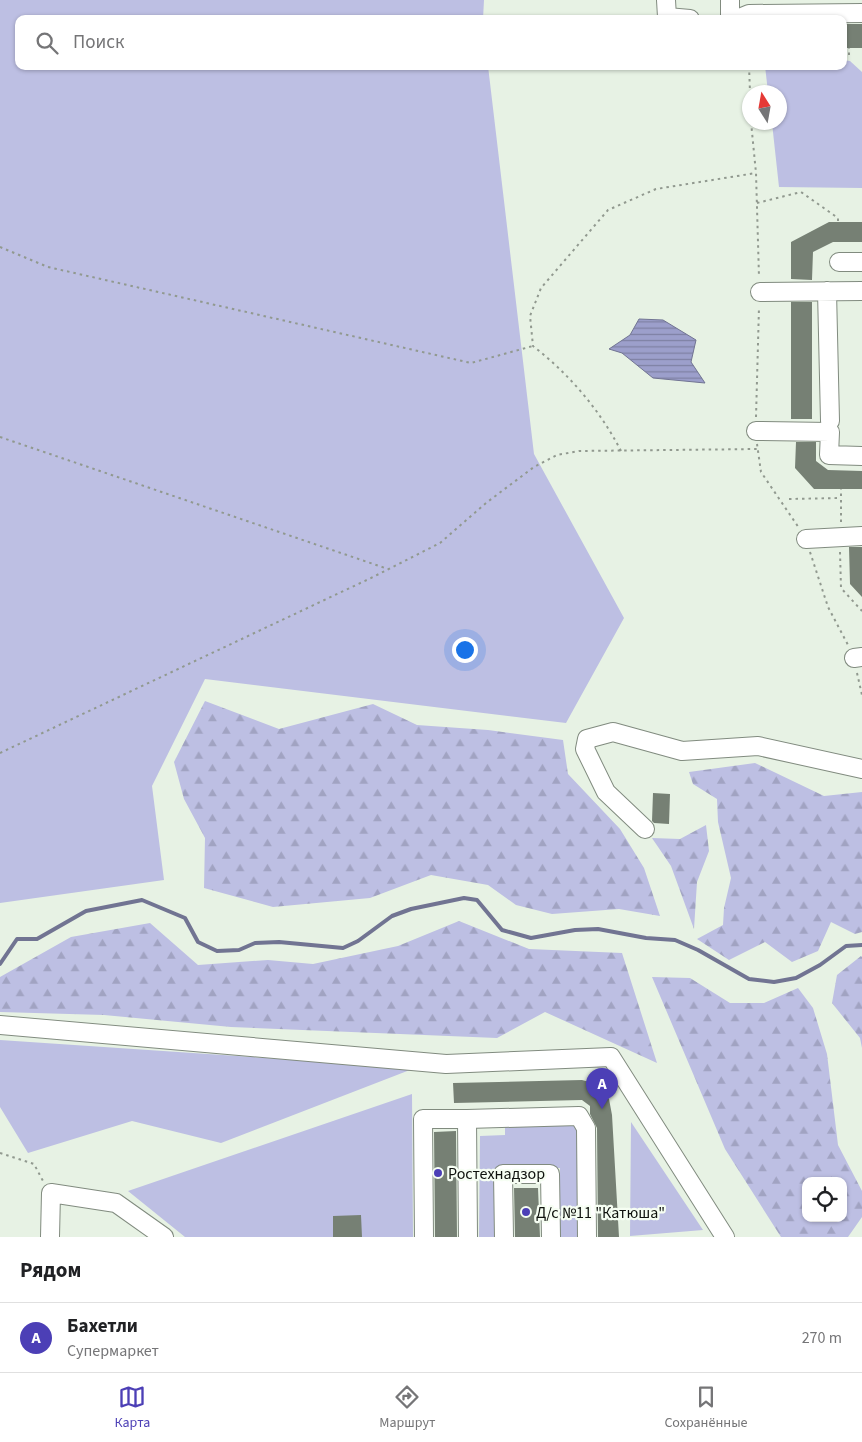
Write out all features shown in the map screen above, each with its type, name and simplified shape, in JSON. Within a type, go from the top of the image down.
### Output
[{"type":"street","points":[[666,0],[666,15]]},
{"type":"street","points":[[730,0],[730,15]]},
{"type":"street","points":[[747,15],[862,13]]},
{"type":"street","points":[[839,262],[862,262]]},
{"type":"street","points":[[760,292],[862,291]]},
{"type":"street","points":[[827,292],[830,421]]},
{"type":"street","points":[[756,431],[830,432],[830,455],[862,456]]},
{"type":"street","points":[[806,539],[862,536]]},
{"type":"street","points":[[645,829],[606,792],[585,749],[587,739],[613,732],[682,751],[758,746],[862,769]]},
{"type":"street","points":[[0,1025],[446,1064],[611,1057],[725,1237]]},
{"type":"street","points":[[424,1237],[423,1119],[579,1116],[586,1128],[587,1237]]},
{"type":"street","points":[[467,1119],[468,1237]]},
{"type":"street","points":[[504,1237],[503,1174],[550,1174],[551,1237]]},
{"type":"street","points":[[50,1237],[50,1193],[116,1203],[164,1237]]},
{"type":"path","points":[[849,48],[849,55]]},
{"type":"path","points":[[749,70],[750,85]]},
{"type":"path","points":[[752,130],[756,173],[760,292],[756,431],[761,472],[806,539],[828,607],[858,657],[862,695]]},
{"type":"path","points":[[621,451],[611,432],[582,393],[556,364],[533,346],[530,316],[541,288],[608,210],[656,189],[756,173]]},
{"type":"path","points":[[757,203],[801,192],[838,218],[838,222]]},
{"type":"path","points":[[0,247],[48,267],[471,364],[533,346]]},
{"type":"path","points":[[0,437],[388,569]]},
{"type":"path","points":[[0,752],[388,569],[440,542],[534,467],[557,455],[578,451],[697,448],[758,449]]},
{"type":"path","points":[[841,489],[841,588],[861,610]]},
{"type":"path","points":[[789,499],[842,498]]},
{"type":"path","points":[[0,1153],[34,1164],[50,1193]]},
{"type":"green space","points":[[0,0],[484,0],[483,15],[15,15],[15,70],[488,70],[534,454],[624,618],[566,723],[205,679],[152,786],[164,880],[0,903]]},
{"type":"green space","points":[[847,61],[850,61],[862,72],[862,188],[779,187],[773,130],[787,130],[787,85],[767,85],[765,70],[847,70]]},
{"type":"green space","points":[[205,701],[279,729],[373,704],[417,725],[488,730],[563,740],[568,774],[620,829],[644,868],[660,916],[619,909],[552,914],[516,905],[488,885],[431,875],[370,898],[273,907],[204,888],[205,838],[184,799],[174,762]]},
{"type":"green space","points":[[755,763],[824,796],[862,792],[862,932],[855,934],[831,922],[818,951],[792,962],[765,942],[729,960],[697,939],[723,925],[724,908],[731,878],[718,822],[717,799],[693,784],[689,772]]},
{"type":"green space","points":[[706,825],[709,851],[697,882],[694,929],[671,866],[652,838],[680,839]]},
{"type":"green space","points":[[459,921],[529,949],[622,953],[657,1063],[545,1012],[497,1038],[231,1027],[104,1015],[0,1012],[0,977],[71,937],[150,923],[198,965],[268,960],[313,964],[398,946]]},
{"type":"green space","points":[[861,956],[862,1048],[860,1038],[832,1003],[837,975]]},
{"type":"green space","points":[[652,977],[690,978],[730,1003],[764,1003],[798,988],[813,1008],[827,1054],[838,1145],[862,1191],[862,1217],[848,1237],[781,1237],[725,1149]]},
{"type":"green space","points":[[0,1040],[415,1068],[221,1143],[132,1121],[28,1153],[0,1107]]},
{"type":"green space","points":[[412,1094],[413,1237],[185,1237],[128,1191]]},
{"type":"green space","points":[[631,1122],[703,1230],[630,1236]]},
{"type":"green space","points":[[582,1125],[584,1237],[560,1237],[560,1168],[500,1169],[500,1237],[479,1237],[480,1136],[505,1135],[505,1126]]},
{"type":"shaded area","points":[[639,319],[663,320],[696,340],[691,362],[705,383],[653,378],[622,353],[609,349],[630,335]]},
{"type":"building","points":[[847,24],[862,24],[862,48],[847,48]]},
{"type":"building","points":[[829,222],[862,222],[862,242],[833,242],[813,252],[812,280],[791,279],[791,242]]},
{"type":"building","points":[[791,302],[812,302],[812,419],[791,419]]},
{"type":"building","points":[[796,442],[816,442],[816,461],[828,470],[862,471],[862,489],[814,489],[795,468]]},
{"type":"building","points":[[849,547],[862,547],[862,597],[850,584]]},
{"type":"building","points":[[653,793],[670,794],[669,824],[654,823],[652,821]]},
{"type":"building","points":[[582,1080],[597,1084],[609,1099],[612,1115],[619,1237],[598,1237],[597,1128],[590,1114],[590,1106],[582,1100],[454,1103],[453,1083]]},
{"type":"building","points":[[456,1131],[457,1237],[435,1237],[434,1132]]},
{"type":"building","name":"Д/с №11 \"Катюша\"","points":[[514,1188],[538,1188],[540,1237],[515,1237]]},
{"type":"building","points":[[361,1215],[362,1237],[333,1237],[333,1216]]},
{"type":"waterway","points":[[0,964],[17,939],[37,939],[86,911],[142,900],[185,918],[198,942],[217,951],[239,950],[255,943],[279,942],[343,948],[358,941],[392,916],[411,909],[464,898],[477,900],[502,930],[531,938],[575,930],[598,929],[646,938],[675,940],[698,950],[749,979],[774,982],[796,978],[820,965],[846,946],[862,945]]},
{"type":"place","name":"Бахетли","points":[[602,1109]]},
{"type":"place","name":"Ростехнадзор","points":[[438,1173]]},
{"type":"place","name":"Д/с №11 \"Катюша\"","points":[[526,1212]]}]
